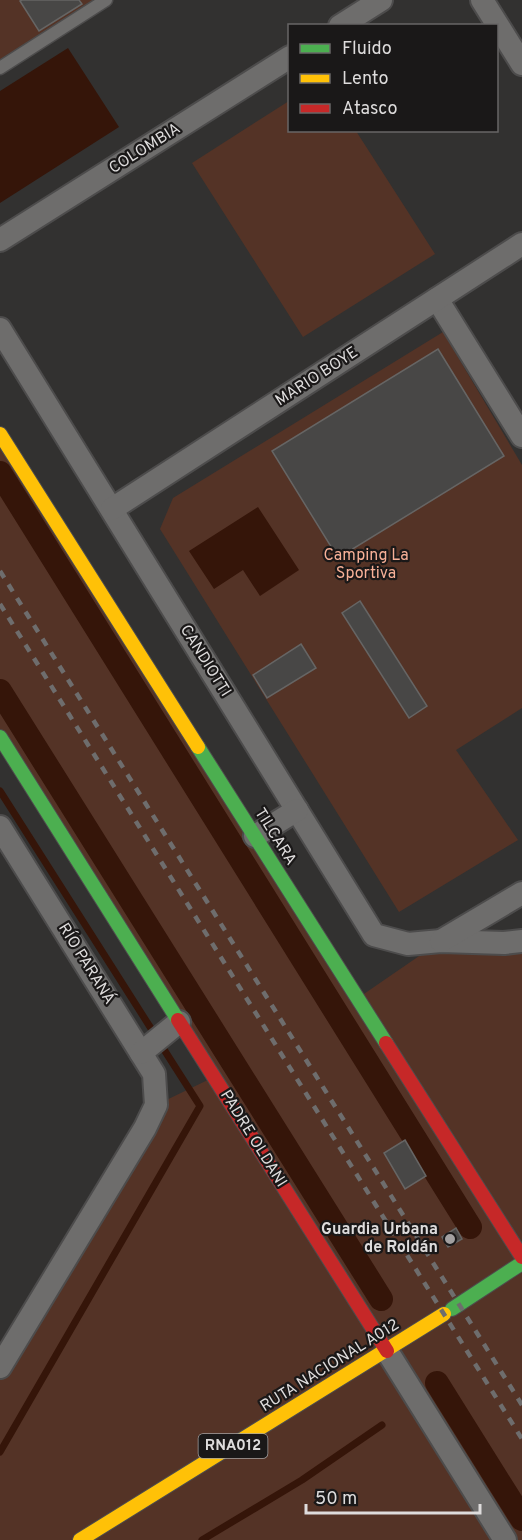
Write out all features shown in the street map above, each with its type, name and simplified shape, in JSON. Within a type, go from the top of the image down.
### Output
[{"type":"main road","name":"TILCARA","points":[[0,434],[522,1257]]},
{"type":"main road","name":"PADRE OLDANI","points":[[0,738],[387,1351]]},
{"type":"main road","name":"RUTA NACIONAL A012","points":[[80,1540],[387,1351],[522,1263]]},
{"type":"street","points":[[343,24],[381,0]]},
{"type":"street","points":[[482,0],[497,24]]},
{"type":"street","points":[[498,26],[522,64]]},
{"type":"street","name":"COLOMBIA","points":[[0,240],[288,58]]},
{"type":"street","name":"MARIO BOYE","points":[[112,509],[522,244]]},
{"type":"street","points":[[437,299],[522,436]]},
{"type":"street","name":"CANDIOTTI","points":[[0,329],[374,935],[408,944],[441,940]]},
{"type":"street","points":[[255,836],[297,810]]},
{"type":"street","name":"RÍO PARANÁ","points":[[0,1367],[146,1128],[156,1105],[154,1074],[4,840]]},
{"type":"street","points":[[441,940],[522,893]]},
{"type":"street","points":[[441,940],[504,943],[522,941]]},
{"type":"street","points":[[141,1053],[179,1022]]},
{"type":"street","name":"PADRE OLDANI","points":[[387,1351],[505,1540]]},
{"type":"lane","points":[[0,68],[106,0]]},
{"type":"green space","points":[[0,0],[106,0],[0,68]]},
{"type":"green space","points":[[288,102],[288,132],[357,132],[435,254],[303,337],[192,163]]},
{"type":"green space","name":"Camping La Sportiva","points":[[443,332],[522,465],[522,708],[456,750],[518,840],[399,912],[160,529],[173,498]]},
{"type":"green space","points":[[0,434],[358,998],[441,941],[522,941],[522,1540],[0,1540],[0,1367],[156,1105],[214,1077],[0,737]]},
{"type":"shaded area","points":[[68,48],[119,127],[0,203],[0,91]]},
{"type":"shaded area","points":[[258,507],[299,570],[260,596],[243,570],[214,589],[189,551]]},
{"type":"building","points":[[79,0],[82,4],[39,31],[20,1]]},
{"type":"building","points":[[438,349],[504,456],[338,558],[272,451]]},
{"type":"building","points":[[360,601],[427,706],[409,718],[342,613]]},
{"type":"building","points":[[301,644],[316,668],[267,698],[253,675]]},
{"type":"building","points":[[405,1140],[426,1176],[405,1189],[384,1153]]},
{"type":"building","points":[[456,1228],[462,1239],[448,1247],[442,1237]]},
{"type":"waterway","points":[[0,473],[470,1227]]},
{"type":"waterway","points":[[0,691],[381,1299]]},
{"type":"waterway","points":[[0,791],[152,1030]]},
{"type":"waterway","points":[[0,1452],[200,1106],[163,1048]]},
{"type":"waterway","points":[[437,1383],[522,1519]]},
{"type":"waterway","points":[[202,1540],[302,1480],[382,1425]]},
{"type":"railway","points":[[0,571],[522,1405]]},
{"type":"railway","points":[[0,604],[522,1439]]},
{"type":"traffic: fast","points":[[0,737],[178,1020]]},
{"type":"traffic: fast","points":[[198,747],[386,1043]]},
{"type":"traffic: fast","points":[[452,1309],[522,1263]]},
{"type":"traffic: slow","points":[[0,434],[198,747]]},
{"type":"traffic: slow","points":[[80,1540],[444,1314]]},
{"type":"traffic: jam","points":[[178,1020],[387,1351]]},
{"type":"traffic: jam","points":[[386,1043],[522,1257]]},
{"type":"place","name":"Guardia Urbana de Roldán","points":[[450,1239]]}]
